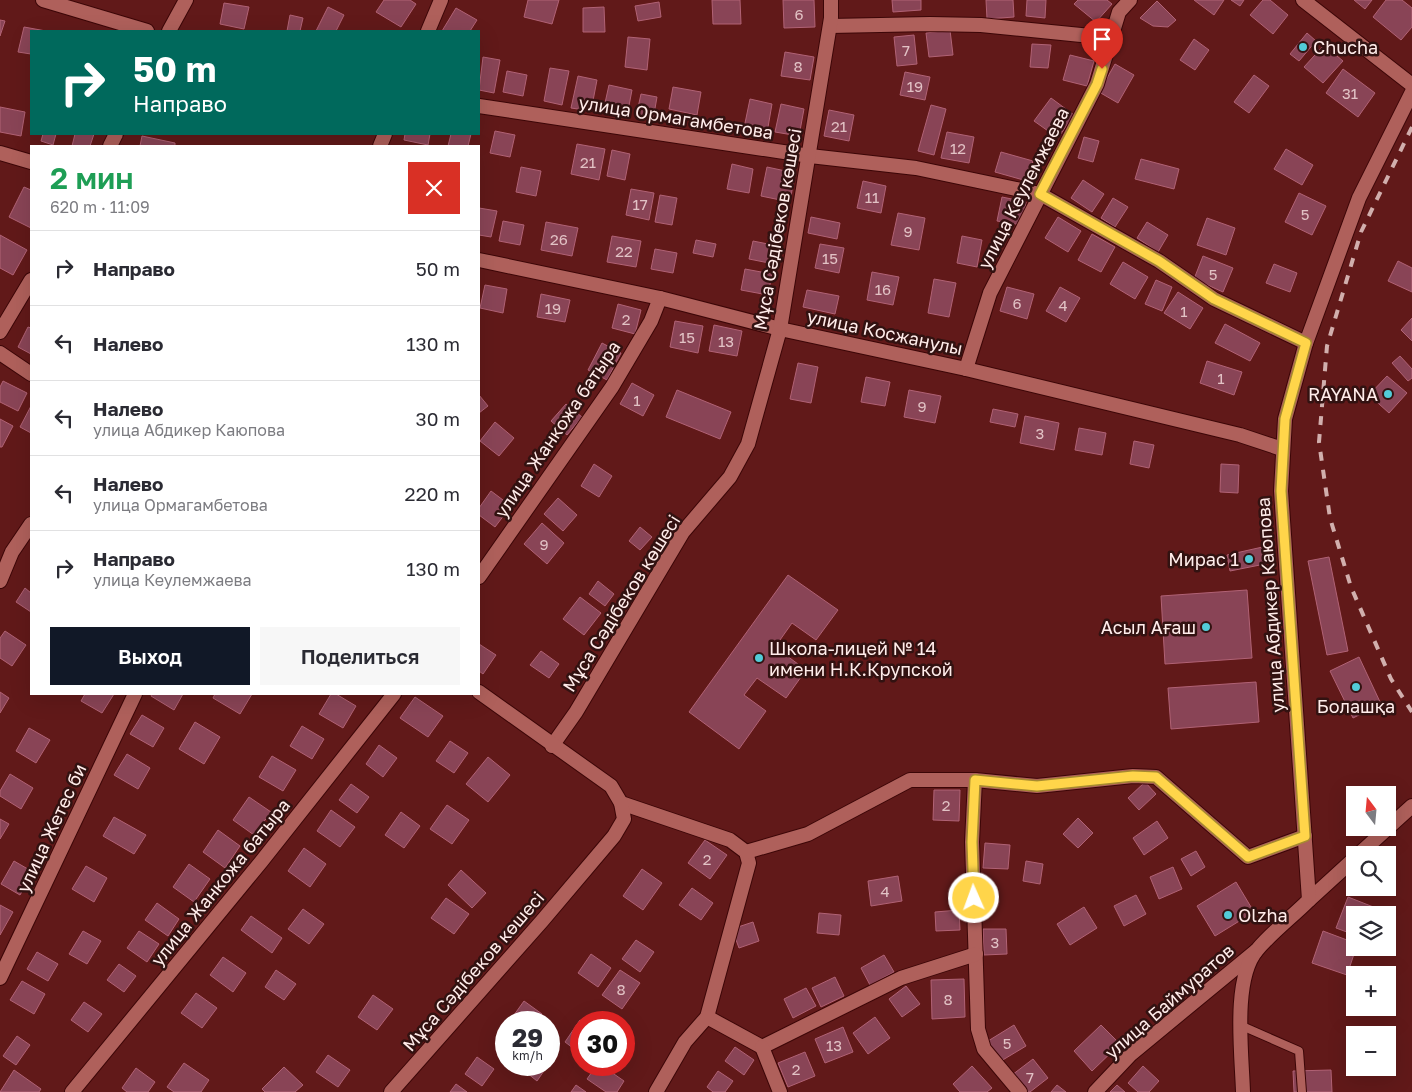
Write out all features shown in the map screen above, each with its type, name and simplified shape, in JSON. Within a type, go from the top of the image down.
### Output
[{"type":"street","points":[[44,0],[144,30]]},
{"type":"street","points":[[171,30],[186,0]]},
{"type":"street","points":[[428,30],[442,0]]},
{"type":"street","name":"Мұса Сәдібеков көшесі","points":[[552,746],[576,712],[683,532],[730,477],[748,444],[780,329],[810,156],[830,26],[831,0]]},
{"type":"street","name":"улица Кеулемжаева","points":[[966,369],[990,293],[1097,84],[1119,12],[1130,0]]},
{"type":"street","points":[[1303,0],[1412,85]]},
{"type":"street","points":[[830,26],[981,25],[1111,38]]},
{"type":"street","name":"улица Абдикер Каюпова","points":[[1309,900],[1281,491],[1285,419],[1306,343],[1359,198],[1412,92]]},
{"type":"street","name":"улица Ормагамбетова","points":[[480,106],[810,156],[916,168],[1040,194],[1159,261],[1214,299],[1306,343]]},
{"type":"street","points":[[0,153],[30,162]]},
{"type":"street","name":"улица Косжанулы","points":[[480,260],[660,298],[780,329],[966,369],[1240,435],[1282,449]]},
{"type":"street","points":[[0,332],[30,282]]},
{"type":"street","name":"улица Жанкожа батыра","points":[[480,576],[612,387],[651,321],[660,298]]},
{"type":"street","points":[[0,353],[30,373]]},
{"type":"street","points":[[0,581],[12,552],[30,525]]},
{"type":"street","points":[[480,693],[552,746],[611,786],[621,803],[730,840],[746,852],[749,862],[706,1017],[684,1042],[656,1092]]},
{"type":"street","name":"улица Жетес би","points":[[0,978],[135,695]]},
{"type":"street","name":"улица Жанкожа батыра","points":[[72,1092],[255,870],[393,695]]},
{"type":"street","points":[[746,852],[808,834],[910,780],[975,780],[1037,786],[1133,776],[1156,777],[1248,857],[1305,836]]},
{"type":"street","points":[[975,780],[972,842],[978,1029],[984,1049],[1020,1092]]},
{"type":"street","name":"Мұса Сәдібеков көшесі","points":[[391,1092],[542,921],[614,836],[624,819],[621,803]]},
{"type":"street","points":[[1368,846],[1412,806]]},
{"type":"street","name":"улица Баймуратов","points":[[1095,1092],[1131,1054],[1256,951],[1346,866]]},
{"type":"street","points":[[1243,1092],[1241,989],[1245,970],[1256,951]]},
{"type":"street","points":[[762,1048],[901,978],[976,954]]},
{"type":"street","points":[[706,1017],[762,1048],[780,1092]]},
{"type":"lane","points":[[1242,1026],[1299,1050],[1302,1092]]},
{"type":"building","points":[[384,0],[410,0],[416,4],[401,27],[376,12]]},
{"type":"building","points":[[528,0],[559,0],[552,24],[524,17]]},
{"type":"building","points":[[712,0],[740,0],[741,24],[713,24]]},
{"type":"building","points":[[783,0],[814,0],[815,27],[784,28]]},
{"type":"building","points":[[892,0],[921,0],[921,10],[893,12]]},
{"type":"building","points":[[986,0],[1013,0],[1014,17],[987,19]]},
{"type":"building","points":[[1027,0],[1046,0],[1045,18],[1026,16]]},
{"type":"building","points":[[1078,0],[1107,0],[1112,4],[1096,22],[1074,4]]},
{"type":"building","points":[[1194,0],[1224,0],[1214,15]]},
{"type":"building","points":[[1231,0],[1244,0],[1240,6]]},
{"type":"building","points":[[1263,0],[1270,0],[1288,15],[1273,34],[1250,15]]},
{"type":"building","points":[[1354,0],[1372,0],[1365,9]]},
{"type":"building","points":[[1386,0],[1402,0],[1412,8],[1412,27],[1401,40],[1373,17]]},
{"type":"building","points":[[1157,1],[1176,20],[1168,27],[1153,26],[1140,18]]},
{"type":"building","points":[[659,2],[661,17],[638,21],[635,6]]},
{"type":"building","points":[[224,3],[249,7],[244,29],[220,24]]},
{"type":"building","points":[[328,7],[344,15],[336,30],[316,30]]},
{"type":"building","points":[[604,7],[605,32],[583,32],[583,8]]},
{"type":"building","points":[[456,8],[477,20],[471,30],[443,30]]},
{"type":"building","points":[[290,15],[303,18],[300,30],[287,30]]},
{"type":"building","points":[[0,20],[5,21],[0,36]]},
{"type":"building","points":[[24,27],[40,30],[30,30],[30,54],[18,52]]},
{"type":"building","points":[[950,30],[953,55],[929,57],[926,33]]},
{"type":"building","name":"Chucha","points":[[1307,33],[1316,41],[1299,61],[1290,54]]},
{"type":"building","points":[[914,35],[917,64],[897,66],[894,37]]},
{"type":"building","points":[[628,37],[650,39],[647,70],[625,67]]},
{"type":"building","points":[[1194,39],[1209,50],[1195,70],[1180,60]]},
{"type":"building","points":[[1032,44],[1051,45],[1048,68],[1030,67]]},
{"type":"building","points":[[1324,45],[1343,61],[1323,83],[1304,67]]},
{"type":"building","points":[[785,52],[814,57],[810,80],[781,76]]},
{"type":"building","points":[[1070,55],[1094,61],[1087,86],[1063,80]]},
{"type":"building","points":[[483,57],[500,60],[494,93],[480,90]]},
{"type":"building","points":[[1115,64],[1134,75],[1118,103],[1099,92]]},
{"type":"building","points":[[550,68],[569,71],[562,105],[544,101]]},
{"type":"building","points":[[1343,69],[1375,93],[1358,117],[1326,93]]},
{"type":"building","points":[[507,71],[527,75],[523,96],[503,92]]},
{"type":"building","points":[[905,72],[930,77],[925,100],[900,95]]},
{"type":"building","points":[[1254,75],[1269,86],[1249,113],[1234,102]]},
{"type":"building","points":[[578,76],[597,80],[591,111],[571,108]]},
{"type":"building","points":[[609,85],[632,90],[627,116],[603,112]]},
{"type":"building","points":[[673,87],[701,92],[697,115],[669,109]]},
{"type":"building","points":[[641,94],[657,97],[653,120],[636,117]]},
{"type":"building","points":[[1051,98],[1074,115],[1058,138],[1034,121]]},
{"type":"building","points":[[750,99],[772,104],[767,133],[744,128]]},
{"type":"building","points":[[781,104],[804,109],[799,136],[775,132]]},
{"type":"building","points":[[931,105],[946,109],[934,155],[918,151]]},
{"type":"building","points":[[0,107],[25,112],[21,136],[0,132]]},
{"type":"building","points":[[829,110],[854,115],[849,141],[824,136]]},
{"type":"building","points":[[495,131],[515,135],[510,157],[490,153]]},
{"type":"building","points":[[947,132],[974,137],[969,163],[941,158]]},
{"type":"building","points":[[43,135],[56,135],[53,145],[41,141]]},
{"type":"building","points":[[75,135],[94,135],[90,145],[72,145]]},
{"type":"building","points":[[405,135],[430,135],[428,145],[404,140]]},
{"type":"building","points":[[451,135],[471,135],[468,145],[448,145]]},
{"type":"building","points":[[142,136],[175,143],[175,145],[140,145]]},
{"type":"building","points":[[1084,137],[1099,141],[1093,162],[1078,158]]},
{"type":"building","points":[[577,144],[605,149],[599,180],[571,174]]},
{"type":"building","points":[[1286,149],[1313,165],[1302,185],[1274,169]]},
{"type":"building","points":[[612,150],[630,154],[625,180],[607,176]]},
{"type":"building","points":[[1001,152],[1033,161],[1027,181],[995,172]]},
{"type":"building","points":[[1141,159],[1179,169],[1174,189],[1135,179]]},
{"type":"building","points":[[732,164],[753,169],[749,193],[727,189]]},
{"type":"building","points":[[521,167],[541,171],[536,196],[516,192]]},
{"type":"building","points":[[767,167],[795,173],[790,202],[761,196]]},
{"type":"building","points":[[1083,180],[1104,194],[1092,212],[1071,198]]},
{"type":"building","points":[[863,181],[886,186],[881,213],[857,208]]},
{"type":"building","points":[[24,187],[30,190],[30,228],[9,217]]},
{"type":"building","points":[[631,189],[654,193],[649,220],[626,215]]},
{"type":"building","points":[[1299,193],[1326,206],[1312,235],[1285,222]]},
{"type":"building","points":[[660,195],[677,198],[672,225],[655,222]]},
{"type":"building","points":[[1002,197],[1026,202],[1022,225],[997,221]]},
{"type":"building","points":[[1113,198],[1128,207],[1115,227],[1101,218]]},
{"type":"building","points":[[480,208],[497,211],[491,237],[480,235]]},
{"type":"building","points":[[898,213],[925,218],[919,250],[891,245]]},
{"type":"building","points":[[811,217],[840,223],[837,239],[808,233]]},
{"type":"building","points":[[1058,217],[1081,231],[1068,252],[1045,238]]},
{"type":"building","points":[[1207,218],[1235,228],[1226,255],[1197,245]]},
{"type":"building","points":[[503,221],[524,225],[520,245],[499,241]]},
{"type":"building","points":[[546,222],[578,228],[572,256],[541,250]]},
{"type":"building","points":[[1147,222],[1168,235],[1158,252],[1137,238]]},
{"type":"building","points":[[1092,234],[1115,247],[1101,272],[1078,260]]},
{"type":"building","points":[[0,235],[27,250],[13,275],[0,268]]},
{"type":"building","points":[[612,236],[641,241],[636,267],[607,262]]},
{"type":"building","points":[[962,236],[982,240],[977,267],[957,263]]},
{"type":"building","points":[[696,240],[716,244],[713,257],[693,253]]},
{"type":"building","points":[[753,241],[778,246],[774,264],[749,259]]},
{"type":"building","points":[[820,244],[844,248],[839,273],[815,268]]},
{"type":"building","points":[[655,249],[677,253],[673,273],[651,269]]},
{"type":"building","points":[[1203,256],[1233,268],[1223,292],[1194,279]]},
{"type":"building","points":[[1398,261],[1412,268],[1412,292],[1388,281]]},
{"type":"building","points":[[1123,262],[1148,277],[1135,299],[1110,284]]},
{"type":"building","points":[[1274,264],[1297,273],[1290,292],[1266,283]]},
{"type":"building","points":[[745,269],[772,274],[768,295],[741,290]]},
{"type":"building","points":[[872,272],[899,277],[893,305],[867,300]]},
{"type":"building","points":[[934,279],[956,283],[949,317],[928,313]]},
{"type":"building","points":[[1156,280],[1172,287],[1162,311],[1145,304]]},
{"type":"building","points":[[485,285],[507,289],[503,313],[480,308]]},
{"type":"building","points":[[1007,287],[1034,294],[1027,319],[1000,311]]},
{"type":"building","points":[[1060,287],[1080,298],[1066,322],[1046,311]]},
{"type":"building","points":[[807,290],[839,296],[835,314],[803,307]]},
{"type":"building","points":[[1178,292],[1203,308],[1190,329],[1164,313]]},
{"type":"building","points":[[541,294],[570,300],[565,322],[537,317]]},
{"type":"building","points":[[618,304],[641,310],[635,334],[612,328]]},
{"type":"building","points":[[1412,318],[1412,341],[1401,330]]},
{"type":"building","points":[[675,321],[703,326],[698,353],[670,347]]},
{"type":"building","points":[[1225,324],[1260,343],[1250,361],[1215,343]]},
{"type":"building","points":[[714,325],[742,331],[737,356],[709,351]]},
{"type":"building","points":[[28,327],[30,328],[30,353],[18,347]]},
{"type":"building","points":[[602,343],[621,353],[607,380],[588,370]]},
{"type":"building","points":[[1400,356],[1412,369],[1412,378],[1408,381],[1392,363]]},
{"type":"building","points":[[1207,361],[1242,372],[1234,395],[1200,383]]},
{"type":"building","points":[[798,363],[818,367],[811,403],[790,399]]},
{"type":"building","name":"RAYANA","points":[[1387,376],[1407,393],[1389,413],[1369,395]]},
{"type":"building","points":[[866,377],[890,382],[885,406],[861,402]]},
{"type":"building","points":[[3,381],[27,393],[18,411],[0,402],[0,387]]},
{"type":"building","points":[[632,383],[654,395],[643,416],[620,404]]},
{"type":"building","points":[[677,390],[731,412],[720,439],[666,417]]},
{"type":"building","points":[[909,390],[941,396],[935,423],[904,417]]},
{"type":"building","points":[[480,396],[488,406],[480,412]]},
{"type":"building","points":[[566,404],[582,417],[567,435],[551,421]]},
{"type":"building","points":[[30,408],[30,432],[20,427]]},
{"type":"building","points":[[993,409],[1018,414],[1015,427],[990,422]]},
{"type":"building","points":[[1025,416],[1059,423],[1054,450],[1020,443]]},
{"type":"building","points":[[0,419],[13,426],[2,447],[0,447]]},
{"type":"building","points":[[495,422],[514,438],[499,456],[480,441]]},
{"type":"building","points":[[1079,428],[1106,433],[1102,455],[1075,450]]},
{"type":"building","points":[[1134,441],[1154,445],[1149,468],[1130,464]]},
{"type":"building","points":[[594,464],[612,476],[599,497],[581,486]]},
{"type":"building","points":[[1221,464],[1239,465],[1238,493],[1220,492]]},
{"type":"building","points":[[491,491],[511,506],[495,527],[480,516],[480,507]]},
{"type":"building","points":[[558,498],[577,515],[563,531],[544,514]]},
{"type":"building","points":[[542,523],[564,543],[547,564],[524,544]]},
{"type":"building","points":[[640,527],[652,537],[640,550],[629,541]]},
{"type":"building","name":"Мирас 1","points":[[1267,546],[1270,563],[1230,571],[1227,555]]},
{"type":"building","points":[[1329,557],[1348,651],[1327,655],[1308,561]]},
{"type":"building","name":"Школа-лицей № 14 имени Н.К.Крупской","points":[[788,575],[838,610],[816,640],[792,623],[775,647],[806,670],[786,698],[757,678],[744,695],[766,711],[739,749],[689,712]]},
{"type":"building","points":[[598,581],[614,594],[605,606],[589,594]]},
{"type":"building","points":[[25,588],[30,592],[30,611],[16,602]]},
{"type":"building","name":"Асыл Ағаш","points":[[1247,590],[1252,658],[1165,664],[1161,596]]},
{"type":"building","points":[[580,597],[601,613],[584,635],[563,619]]},
{"type":"building","points":[[5,631],[26,645],[12,666],[0,658],[0,638]]},
{"type":"building","points":[[480,645],[496,655],[483,674],[480,672]]},
{"type":"building","points":[[541,651],[559,664],[549,678],[530,665]]},
{"type":"building","name":"Болашқа","points":[[1359,657],[1381,704],[1353,718],[1330,671]]},
{"type":"building","points":[[1256,682],[1259,722],[1171,729],[1168,688]]},
{"type":"building","points":[[0,692],[9,698],[0,713]]},
{"type":"building","points":[[84,695],[113,695],[102,713],[81,701]]},
{"type":"building","points":[[152,695],[182,695],[174,710]]},
{"type":"building","points":[[214,695],[251,695],[240,714],[213,698]]},
{"type":"building","points":[[330,695],[338,695],[356,706],[343,728],[319,714]]},
{"type":"building","points":[[415,697],[443,716],[428,737],[400,718]]},
{"type":"building","points":[[142,715],[164,728],[153,747],[130,734]]},
{"type":"building","points":[[195,722],[220,737],[204,764],[179,749]]},
{"type":"building","points":[[302,726],[324,739],[312,759],[290,746]]},
{"type":"building","points":[[29,728],[50,740],[36,763],[16,751]]},
{"type":"building","points":[[450,741],[468,753],[454,773],[436,761]]},
{"type":"building","points":[[379,745],[397,758],[383,777],[366,764]]},
{"type":"building","points":[[127,754],[150,768],[138,789],[114,775]]},
{"type":"building","points":[[272,756],[296,770],[283,791],[259,777]]},
{"type":"building","points":[[488,757],[510,775],[488,802],[466,784]]},
{"type":"building","points":[[10,774],[33,788],[21,809],[0,796],[0,791]]},
{"type":"building","points":[[1145,782],[1156,794],[1139,810],[1128,798]]},
{"type":"building","points":[[351,784],[369,797],[357,813],[339,800]]},
{"type":"building","points":[[934,790],[960,790],[959,821],[933,820]]},
{"type":"building","points":[[249,797],[271,812],[254,835],[233,820]]},
{"type":"building","points":[[447,805],[469,820],[452,844],[430,829]]},
{"type":"building","points":[[331,810],[355,827],[340,847],[317,831]]},
{"type":"building","points":[[401,812],[420,826],[404,848],[385,835]]},
{"type":"building","points":[[114,817],[146,835],[134,854],[103,836]]},
{"type":"building","points":[[1078,818],[1093,833],[1078,848],[1063,834]]},
{"type":"building","points":[[0,819],[9,824],[0,839]]},
{"type":"building","points":[[1157,821],[1168,838],[1144,855],[1133,838]]},
{"type":"building","points":[[218,830],[240,846],[225,868],[203,852]]},
{"type":"building","points":[[705,840],[727,855],[710,879],[688,863]]},
{"type":"building","points":[[985,843],[1010,845],[1008,869],[983,868]]},
{"type":"building","points":[[304,848],[326,864],[310,887],[288,871]]},
{"type":"building","points":[[1196,851],[1205,867],[1191,876],[1181,859]]},
{"type":"building","points":[[14,861],[33,872],[20,895],[1,884]]},
{"type":"building","points":[[1026,861],[1043,864],[1040,884],[1023,881]]},
{"type":"building","points":[[189,864],[210,879],[194,902],[173,887]]},
{"type":"building","points":[[86,866],[107,878],[94,902],[72,889]]},
{"type":"building","points":[[1173,867],[1182,889],[1159,899],[1150,877]]},
{"type":"building","points":[[642,869],[662,883],[643,910],[623,896]]},
{"type":"building","points":[[461,870],[486,893],[472,908],[448,885]]},
{"type":"building","points":[[898,876],[902,901],[871,906],[868,881]]},
{"type":"building","points":[[1236,882],[1254,912],[1215,936],[1197,906]]},
{"type":"building","points":[[692,888],[713,903],[701,920],[679,905]]},
{"type":"building","points":[[1136,895],[1146,914],[1124,926],[1114,906]]},
{"type":"building","points":[[1348,897],[1371,906],[1346,906],[1346,932],[1336,928]]},
{"type":"building","points":[[446,898],[469,914],[454,934],[431,918]]},
{"type":"building","points":[[157,903],[179,919],[168,936],[145,920]]},
{"type":"building","points":[[0,905],[13,912],[0,935]]},
{"type":"building","points":[[1084,907],[1097,928],[1070,945],[1057,924]]},
{"type":"building","points":[[303,909],[324,924],[309,944],[288,929]]},
{"type":"building","points":[[959,910],[960,930],[936,931],[935,912]]},
{"type":"building","points":[[819,913],[841,915],[839,935],[817,933]]},
{"type":"building","points":[[251,916],[282,938],[272,953],[241,930]]},
{"type":"building","points":[[753,922],[759,941],[739,948],[732,929]]},
{"type":"building","points":[[983,929],[1006,929],[1007,954],[984,955]]},
{"type":"building","points":[[83,931],[101,941],[87,964],[69,954]]},
{"type":"building","points":[[139,931],[159,944],[147,962],[127,948]]},
{"type":"building","points":[[1323,931],[1346,940],[1346,956],[1353,956],[1350,966],[1346,966],[1346,975],[1312,963]]},
{"type":"building","points":[[636,940],[654,952],[640,972],[622,959]]},
{"type":"building","points":[[37,952],[58,964],[48,981],[27,969]]},
{"type":"building","points":[[591,954],[611,968],[598,987],[578,973]]},
{"type":"building","points":[[884,955],[894,972],[870,985],[861,968]]},
{"type":"building","points":[[223,957],[246,973],[233,992],[210,975]]},
{"type":"building","points":[[119,964],[136,976],[124,992],[107,980]]},
{"type":"building","points":[[276,970],[296,984],[284,1000],[265,987]]},
{"type":"building","points":[[620,970],[640,983],[622,1009],[602,995]]},
{"type":"building","points":[[835,977],[844,996],[821,1007],[812,988]]},
{"type":"building","points":[[964,979],[965,1017],[932,1019],[931,980]]},
{"type":"building","points":[[22,981],[45,994],[34,1014],[10,1000]]},
{"type":"building","points":[[906,986],[920,1004],[902,1017],[889,999]]},
{"type":"building","points":[[806,988],[816,1006],[793,1018],[784,999]]},
{"type":"building","points":[[196,993],[217,1008],[202,1028],[181,1013]]},
{"type":"building","points":[[373,995],[393,1009],[377,1030],[358,1017]]},
{"type":"building","points":[[524,1001],[538,1011],[517,1011]]},
{"type":"building","points":[[84,1002],[102,1014],[88,1032],[71,1020]]},
{"type":"building","points":[[875,1017],[890,1038],[868,1054],[853,1033]]},
{"type":"building","points":[[1014,1025],[1026,1046],[1001,1061],[988,1041]]},
{"type":"building","points":[[1101,1025],[1120,1044],[1092,1071],[1074,1051]]},
{"type":"building","points":[[843,1027],[853,1052],[825,1063],[815,1039]]},
{"type":"building","points":[[570,1035],[570,1046],[565,1042]]},
{"type":"building","points":[[17,1036],[30,1045],[16,1065],[3,1056]]},
{"type":"building","points":[[735,1047],[754,1060],[744,1075],[725,1061]]},
{"type":"building","points":[[805,1052],[815,1076],[788,1087],[778,1063]]},
{"type":"building","points":[[328,1055],[350,1070],[338,1087],[316,1072]]},
{"type":"building","points":[[477,1057],[494,1069],[482,1086],[465,1074]]},
{"type":"building","points":[[1033,1059],[1048,1078],[1030,1092],[1025,1092],[1012,1075]]},
{"type":"building","points":[[184,1063],[209,1080],[201,1092],[174,1092],[167,1087]]},
{"type":"building","points":[[972,1066],[992,1088],[987,1092],[960,1092],[953,1084]]},
{"type":"building","points":[[1143,1066],[1159,1081],[1149,1092],[1138,1092],[1128,1083]]},
{"type":"building","points":[[284,1067],[303,1085],[295,1092],[265,1092],[262,1089]]},
{"type":"building","points":[[136,1068],[155,1082],[148,1092],[127,1092],[122,1088]]},
{"type":"building","points":[[14,1070],[41,1089],[39,1092],[0,1092]]},
{"type":"building","points":[[1331,1070],[1332,1092],[1294,1092],[1293,1071]]},
{"type":"building","points":[[718,1071],[733,1081],[725,1092],[713,1092],[707,1087]]},
{"type":"building","points":[[531,1076],[540,1076],[537,1081]]},
{"type":"building","points":[[589,1076],[617,1076],[624,1081],[617,1092],[606,1092],[587,1079]]},
{"type":"building","points":[[456,1084],[467,1092],[450,1092]]},
{"type":"building","points":[[576,1085],[586,1092],[571,1092]]},
{"type":"building","points":[[1057,1085],[1066,1092],[1051,1092]]},
{"type":"building","points":[[1117,1085],[1125,1092],[1110,1092]]},
{"type":"railway","points":[[1412,127],[1361,232],[1327,346],[1319,442],[1330,518],[1351,587],[1391,679],[1412,712]]},
{"type":"place","name":"Chucha","points":[[1303,47]]},
{"type":"place","name":"RAYANA","points":[[1388,394]]},
{"type":"place","name":"Мирас 1","points":[[1249,559]]},
{"type":"place","name":"Асыл Ағаш","points":[[1206,627]]},
{"type":"place","name":"Школа-лицей № 14 имени Н.К.Крупской","points":[[759,658]]},
{"type":"place","name":"Болашқа","points":[[1356,687]]},
{"type":"place","name":"Olzha","points":[[1228,915]]},
{"type":"route","points":[[974,898],[972,842],[975,780],[1037,786],[1133,776],[1156,777],[1248,857],[1305,836],[1281,491],[1285,419],[1306,343],[1214,299],[1159,261],[1040,194],[1097,84],[1102,69]]}]
